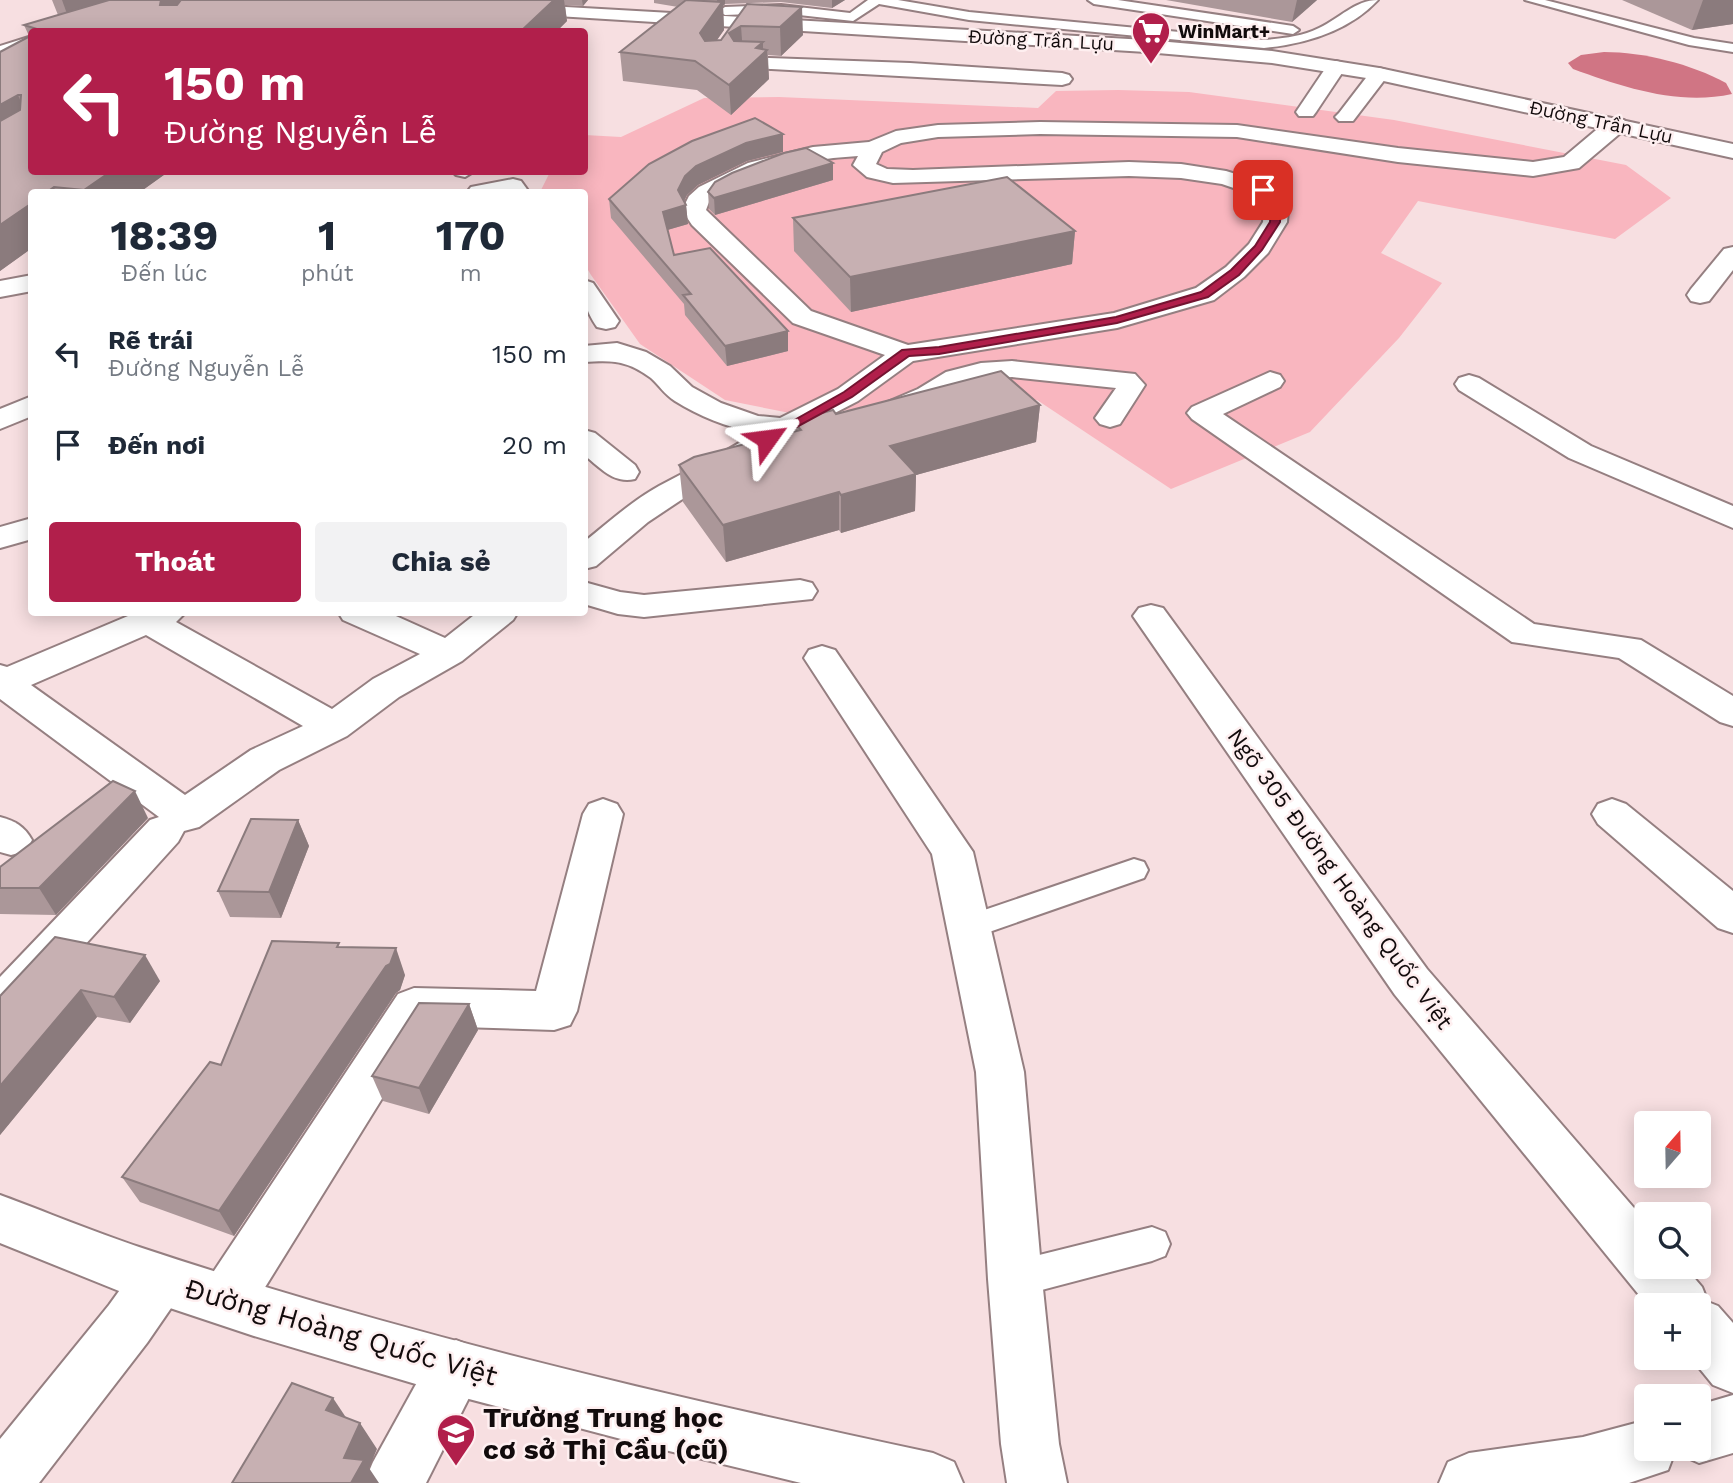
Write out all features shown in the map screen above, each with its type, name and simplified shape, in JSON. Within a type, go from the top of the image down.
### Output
[{"type":"street","name":"Đường Trần Lựu","points":[[499,9],[1159,47],[1272,57],[1379,74],[1733,150]]},
{"type":"street","points":[[728,43],[743,22]]},
{"type":"street","points":[[910,69],[918,33]]},
{"type":"street","points":[[0,52],[28,43]]},
{"type":"street","points":[[743,63],[910,69],[1062,79]]},
{"type":"street","points":[[1306,112],[1336,67]]},
{"type":"street","points":[[1346,117],[1379,74]]},
{"type":"street","points":[[873,148],[864,165],[878,174],[893,177],[1158,169],[1246,183],[1263,190],[1276,209],[1275,222],[1259,248],[1220,285],[1205,294],[1117,320],[939,350],[906,353],[802,317],[700,220],[694,210],[696,202],[706,192],[777,159],[818,152],[873,148],[896,137],[947,130],[1212,130],[1263,134],[1398,155],[1533,169],[1571,163],[1616,125]]},
{"type":"street","points":[[496,189],[513,186],[516,189]]},
{"type":"street","points":[[1699,295],[1733,254]]},
{"type":"street","points":[[0,289],[28,284]]},
{"type":"street","points":[[588,294],[606,321]]},
{"type":"street","points":[[588,354],[617,351],[636,358],[660,372],[682,393],[711,409],[754,424],[784,427],[871,420],[898,410],[956,378],[981,371],[1012,369],[1125,380],[1131,385],[1110,418]]},
{"type":"street","points":[[588,556],[637,515],[670,493],[733,462],[784,427],[848,394],[906,353]]},
{"type":"street","points":[[1270,381],[1202,413],[1525,634],[1628,648],[1733,713]]},
{"type":"street","points":[[1469,384],[1580,452],[1733,518]]},
{"type":"street","points":[[0,420],[28,407]]},
{"type":"street","points":[[588,442],[624,472]]},
{"type":"street","points":[[0,538],[28,529]]},
{"type":"street","points":[[588,594],[618,603],[644,606],[800,591]]},
{"type":"street","name":"Ngõ 305 Đường Hoàng Quốc Việt","points":[[1151,615],[1411,982],[1634,1248]]},
{"type":"street","points":[[1,681],[152,616]]},
{"type":"street","points":[[156,616],[334,727]]},
{"type":"street","points":[[364,616],[449,653]]},
{"type":"street","points":[[1,681],[184,816],[265,760],[334,727],[386,688],[449,653],[496,616]]},
{"type":"street","points":[[822,657],[952,852],[1000,1072],[1015,1279],[1030,1444],[1037,1483]]},
{"type":"street","points":[[227,1299],[414,1007],[555,1011],[603,814]]},
{"type":"street","points":[[1612,814],[1733,916]]},
{"type":"street","points":[[0,1008],[164,831]]},
{"type":"street","name":"Đường Hoàng Quốc Việt","points":[[0,1219],[159,1280],[397,1353],[739,1441],[933,1483]]},
{"type":"street","points":[[1660,1279],[1672,1293]]},
{"type":"street","points":[[2,1483],[128,1324],[159,1280]]},
{"type":"street","points":[[1711,1339],[1733,1365]]},
{"type":"street","points":[[394,1483],[456,1368]]},
{"type":"street","points":[[1711,1430],[1733,1424]]},
{"type":"street","points":[[1469,1483],[1584,1466],[1634,1453]]},
{"type":"lane","points":[[1094,0],[1320,35]]},
{"type":"lane","points":[[853,17],[876,1],[969,16],[1240,43],[1290,43],[1320,35],[1372,0]]},
{"type":"lane","points":[[1533,0],[1544,0]]},
{"type":"lane","points":[[1533,0],[1694,42],[1733,48]]},
{"type":"lane","points":[[725,11],[781,9],[895,20],[950,13]]},
{"type":"lane","points":[[949,34],[969,16]]},
{"type":"lane","points":[[969,927],[1134,870]]},
{"type":"lane","points":[[1015,1279],[1152,1244]]},
{"type":"shaded area","points":[[1604,52],[1635,54],[1683,65],[1726,83],[1732,94],[1691,98],[1651,93],[1573,69],[1568,63],[1581,55]]},
{"type":"shaded area","points":[[1056,91],[1189,92],[1394,120],[1626,165],[1671,198],[1615,239],[1418,201],[1381,253],[1442,283],[1399,338],[1310,432],[1171,489],[1037,400],[928,402],[800,415],[725,400],[640,344],[591,275],[588,270],[588,189],[542,189],[548,175],[588,175],[588,135],[621,137],[704,98],[779,97],[1038,108]]},
{"type":"building","points":[[109,0],[161,0],[160,5],[177,5],[181,0],[554,0],[524,28],[34,28],[24,25]]},
{"type":"building","points":[[686,0],[722,2],[700,33],[705,41],[721,40],[747,4],[802,7],[780,27],[741,26],[729,33],[734,41],[763,42],[756,48],[767,50],[729,85],[695,61],[620,52]]},
{"type":"building","points":[[28,37],[28,175],[106,175],[85,189],[28,189],[28,206],[0,225],[0,121],[20,110],[21,95],[0,105],[0,52]]},
{"type":"building","points":[[755,118],[783,134],[746,143],[696,166],[685,176],[678,190],[686,205],[663,212],[674,255],[710,248],[788,331],[725,346],[683,295],[691,294],[609,199],[649,164],[692,141]]},
{"type":"building","points":[[806,148],[833,163],[714,198],[708,192],[715,182],[732,173],[784,153]]},
{"type":"building","points":[[1007,177],[1075,231],[850,277],[793,218]]},
{"type":"building","points":[[1001,371],[1040,405],[890,446],[916,474],[841,495],[839,492],[723,525],[679,465],[694,457],[801,430],[793,421],[833,410],[836,414]]},
{"type":"building","points":[[113,781],[135,791],[39,888],[0,888],[0,867]]},
{"type":"building","points":[[251,819],[298,820],[269,892],[218,891]]},
{"type":"building","points":[[55,937],[145,955],[114,997],[81,990],[0,1086],[0,996]]},
{"type":"building","points":[[272,941],[339,943],[337,947],[396,948],[390,964],[386,966],[219,1211],[122,1177],[210,1062],[221,1065]]},
{"type":"building","points":[[419,1003],[469,1004],[419,1088],[372,1076]]},
{"type":"building","points":[[292,1383],[333,1398],[326,1410],[360,1423],[344,1458],[364,1460],[351,1483],[232,1483]]},
{"type":"place","name":"WinMart+","points":[[1151,65]]},
{"type":"place","name":"Trường Trung học cơ sở Thị Cầu (cũ)","points":[[456,1467]]},
{"type":"route","points":[[767,439],[784,427],[848,394],[906,353],[939,350],[1117,320],[1205,294],[1220,285],[1259,248],[1275,222],[1276,209],[1263,190]]}]
